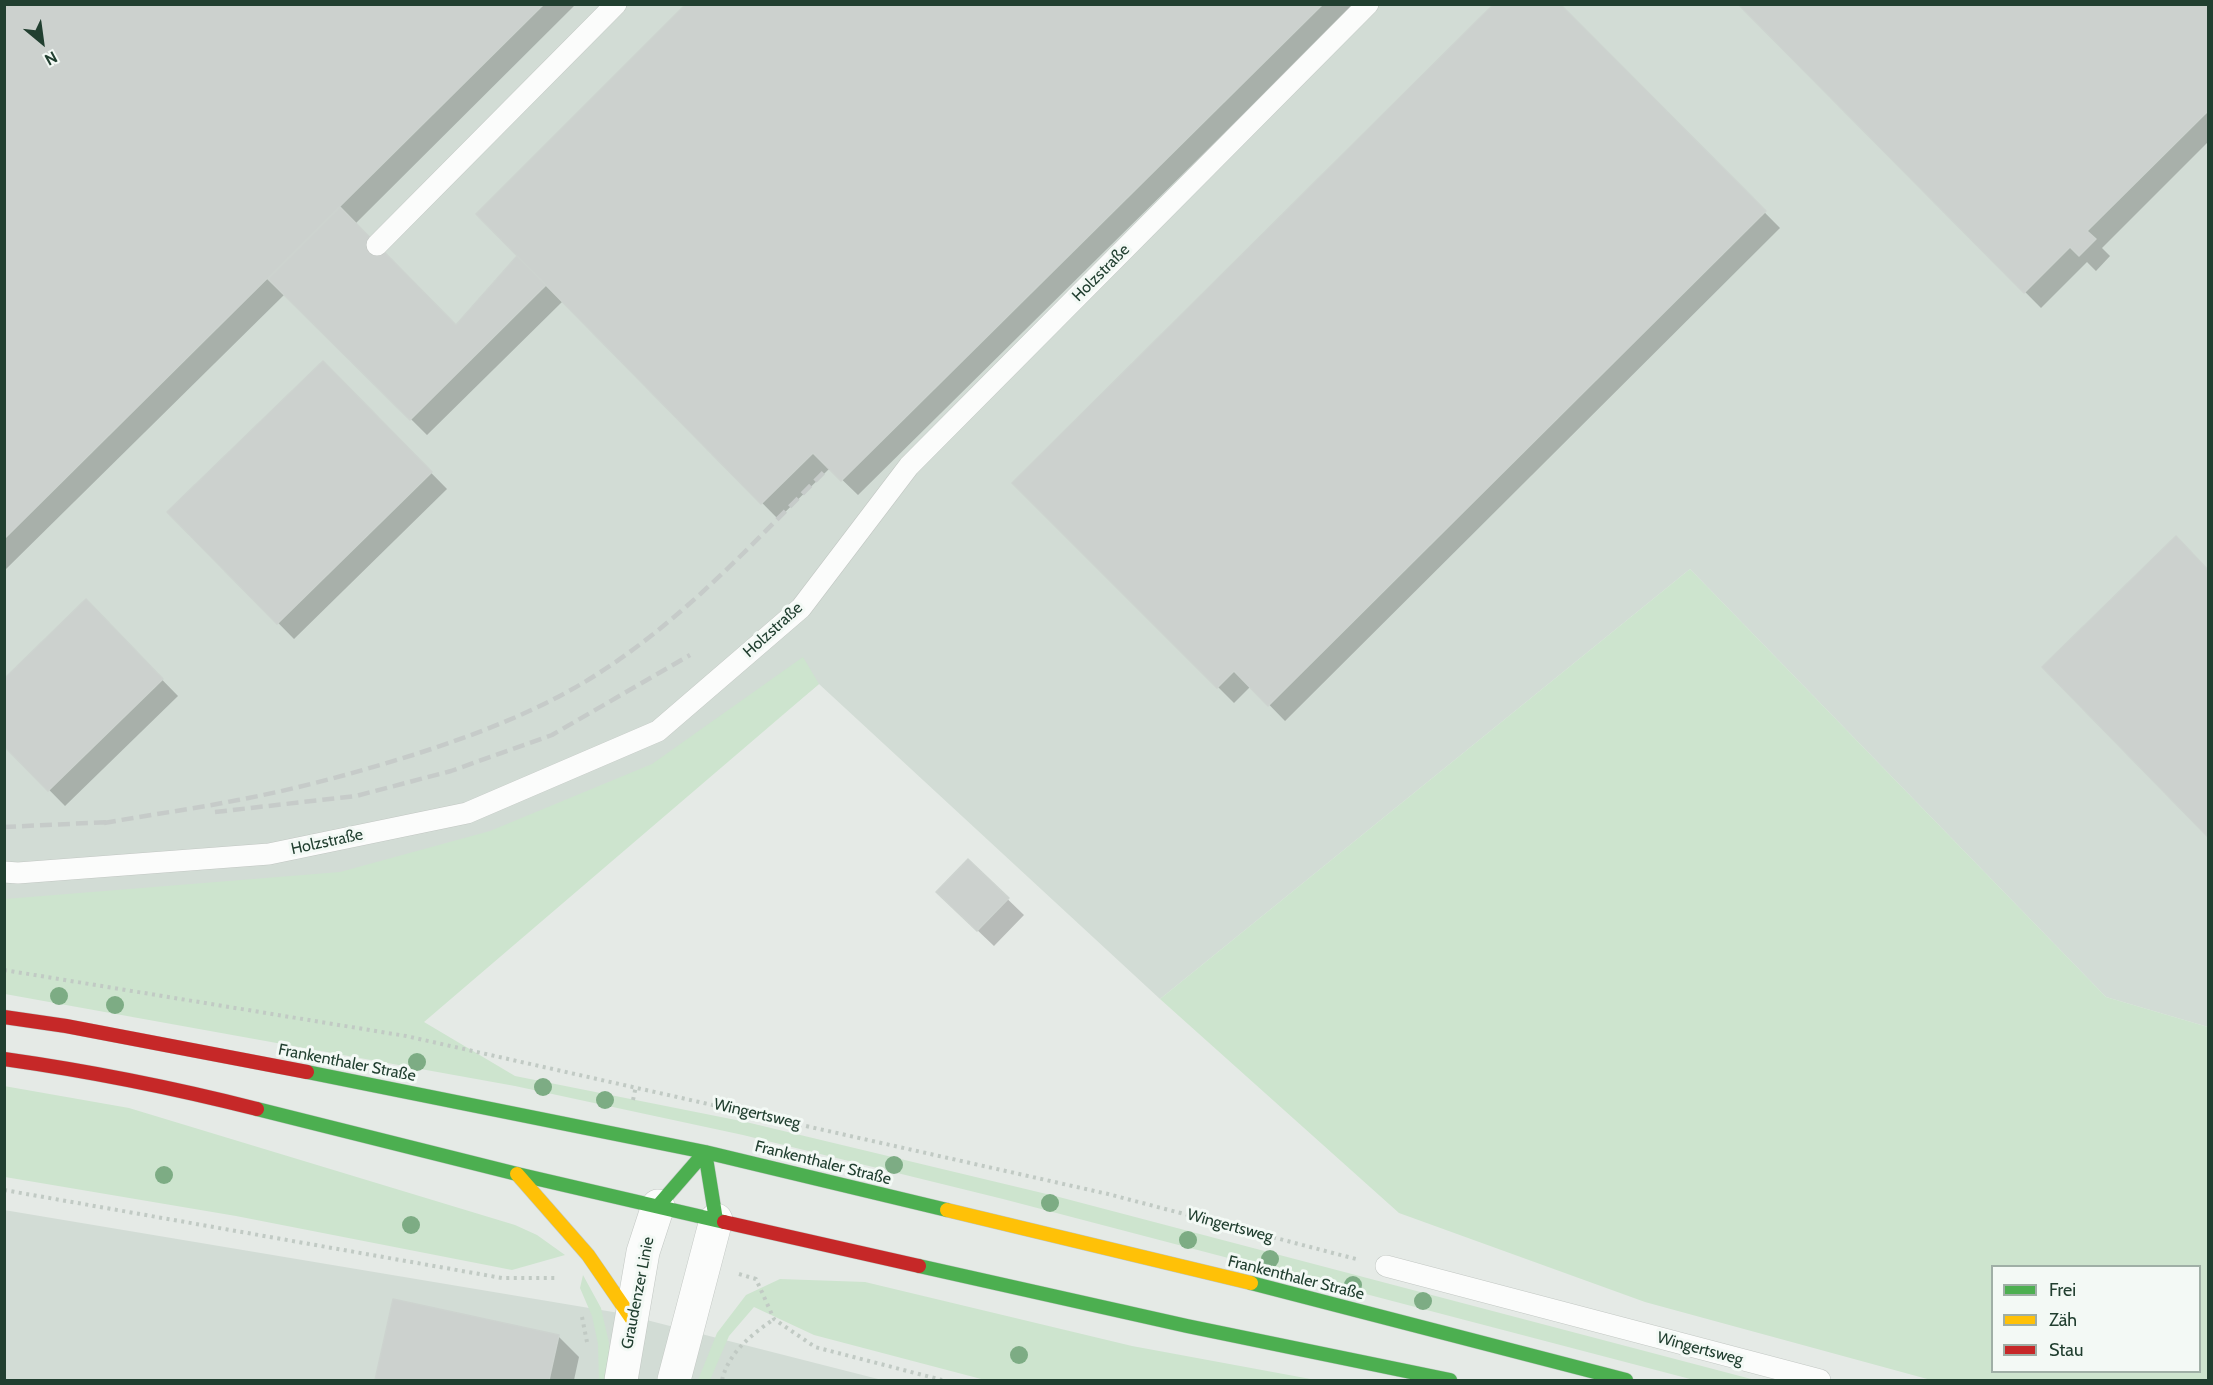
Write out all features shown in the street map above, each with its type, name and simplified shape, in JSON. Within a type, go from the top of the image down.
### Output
[{"type":"main road","name":"Frankenthaler Straße","points":[[4,1017],[66,1026],[377,1085],[705,1152],[1266,1287],[1626,1380]]},
{"type":"main road","points":[[4,1059],[62,1067],[207,1096],[517,1174],[716,1220],[1176,1324],[1450,1380]]},
{"type":"main road","points":[[658,1206],[705,1152]]},
{"type":"main road","points":[[705,1152],[716,1220]]},
{"type":"main road","points":[[517,1174],[588,1255],[632,1319]]},
{"type":"street","name":"Graudenzer Linie","points":[[621,1380],[643,1252],[658,1206]]},
{"type":"street","points":[[674,1380],[716,1220]]},
{"type":"lane","points":[[377,245],[616,4]]},
{"type":"lane","name":"Holzstraße","points":[[4,872],[18,873],[269,854],[467,813],[658,731],[801,608],[909,466],[1368,4]]},
{"type":"lane","name":"Wingertsweg","points":[[1386,1266],[1820,1380]]},
{"type":"path","name":"Wingertsweg","points":[[4,970],[406,1036],[1108,1194],[1386,1266]]},
{"type":"path","points":[[4,1190],[502,1278],[558,1278],[588,1255]]},
{"type":"path","points":[[705,1266],[756,1279],[774,1319],[815,1347],[942,1380]]},
{"type":"path","points":[[579,1310],[587,1344]]},
{"type":"path","points":[[722,1380],[724,1371],[744,1341],[774,1319]]},
{"type":"shaded area","points":[[4,5],[2208,5],[2208,1027],[2106,997],[1690,569],[1160,999],[819,684],[416,1019],[5,944]]},
{"type":"shaded area","points":[[4,1210],[619,1313],[882,1380],[5,1380]]},
{"type":"green space","points":[[1690,569],[2106,997],[2208,1027],[2208,1380],[1931,1380],[1645,1302],[1399,1213],[1160,999]]},
{"type":"green space","points":[[803,657],[819,684],[424,1022],[515,1076],[746,1122],[1059,1197],[1755,1380],[1694,1380],[1003,1199],[743,1135],[515,1086],[5,994],[5,899],[340,872],[490,831],[652,764]]},
{"type":"green space","points":[[4,1086],[129,1108],[515,1225],[537,1235],[565,1255],[512,1270],[236,1216],[5,1177]]},
{"type":"green space","points":[[583,1275],[601,1308],[609,1343],[611,1380],[599,1380],[598,1344],[592,1316],[580,1288]]},
{"type":"green space","points":[[780,1279],[865,1282],[1132,1346],[1316,1380],[985,1380],[814,1335],[754,1307],[729,1336],[710,1380],[698,1380],[717,1333],[746,1295]]},
{"type":"building","points":[[4,4],[544,4],[4,539]]},
{"type":"building","points":[[686,4],[1323,4],[841,481],[813,453],[761,504],[476,214]]},
{"type":"building","points":[[1494,4],[1560,4],[1766,211],[1268,706],[1234,671],[1217,688],[1012,483]]},
{"type":"building","points":[[1738,4],[2208,4],[2208,111],[2087,231],[2096,239],[2079,256],[2070,247],[2024,293]]},
{"type":"building","points":[[340,207],[456,325],[517,256],[546,285],[410,420],[268,279]]},
{"type":"building","points":[[323,361],[432,472],[277,624],[167,512]]},
{"type":"building","points":[[2176,536],[2208,570],[2208,837],[2042,667]]},
{"type":"building","points":[[86,599],[163,679],[48,791],[4,746],[4,679]]},
{"type":"building","points":[[968,859],[1009,898],[977,931],[936,892]]},
{"type":"building","points":[[393,1299],[559,1335],[549,1380],[375,1380]]},
{"type":"railway","points":[[104,823],[238,800],[326,780],[437,747],[532,710],[599,673],[661,628],[719,577],[828,468]]},
{"type":"railway","points":[[215,812],[356,796],[451,771],[552,735],[690,655]]},
{"type":"railway","points":[[4,827],[110,822]]},
{"type":"traffic: fast","points":[[307,1072],[705,1152],[947,1210]]},
{"type":"traffic: fast","points":[[257,1109],[517,1174],[724,1222]]},
{"type":"traffic: fast","points":[[705,1152],[716,1220]]},
{"type":"traffic: fast","points":[[658,1206],[705,1152]]},
{"type":"traffic: fast","points":[[919,1266],[1187,1326],[1450,1380]]},
{"type":"traffic: fast","points":[[1251,1283],[1626,1380]]},
{"type":"traffic: slow","points":[[517,1174],[588,1255],[632,1319]]},
{"type":"traffic: slow","points":[[947,1210],[1251,1283]]},
{"type":"traffic: jam","points":[[4,1017],[66,1026],[307,1072]]},
{"type":"traffic: jam","points":[[4,1059],[131,1081],[257,1109]]},
{"type":"traffic: jam","points":[[724,1222],[919,1266]]}]
